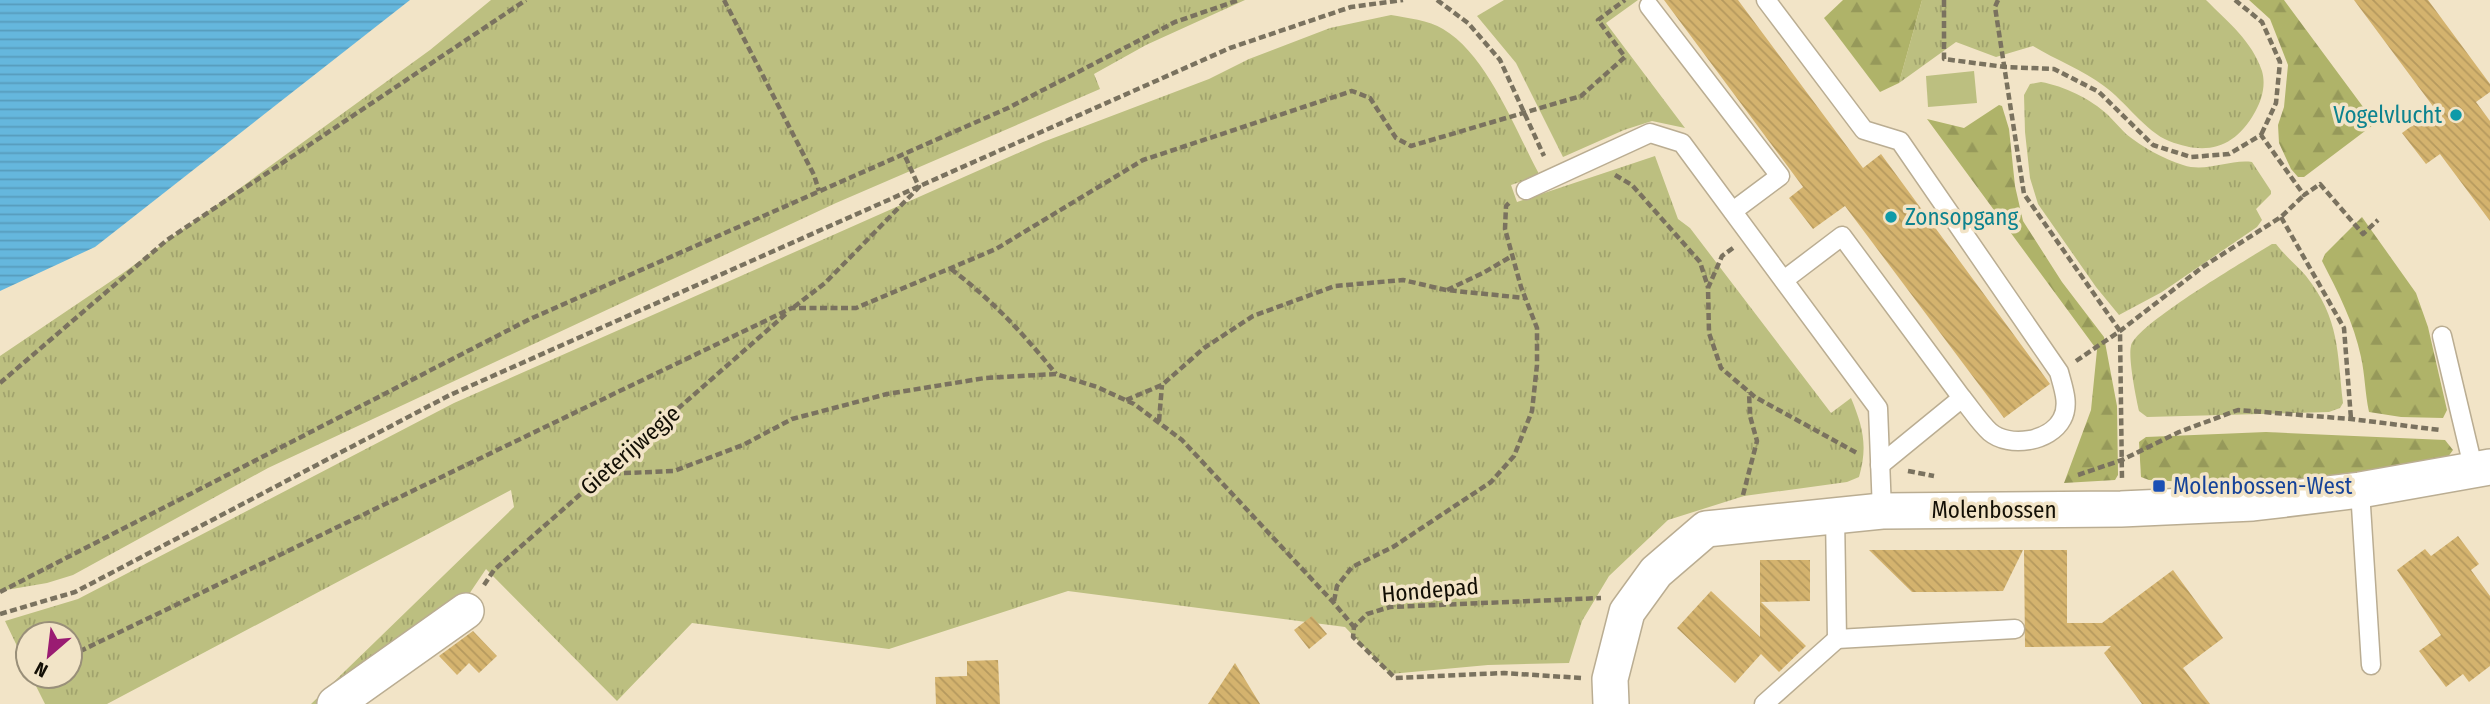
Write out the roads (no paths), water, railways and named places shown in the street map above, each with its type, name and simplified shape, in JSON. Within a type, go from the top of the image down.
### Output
[{"type":"street","name":"Molenbossen","points":[[1610,692],[1627,612],[1656,572],[1706,529],[1882,510],[2122,509],[2253,503],[2360,490],[2482,469]]},
{"type":"street","points":[[335,704],[466,611]]},
{"type":"lane","points":[[1766,0],[1864,130],[1900,141],[2059,372],[2067,404],[2062,420],[2048,434],[2031,440],[2007,440],[1991,433],[1842,236],[1784,280]]},
{"type":"lane","points":[[1649,6],[1780,176],[1733,212]]},
{"type":"lane","points":[[1525,190],[1650,133],[1682,143],[1878,408],[1882,510]]},
{"type":"lane","points":[[2442,336],[2482,469]]},
{"type":"lane","points":[[1880,465],[1962,398]]},
{"type":"lane","points":[[2360,490],[2371,665]]},
{"type":"lane","points":[[1835,515],[1837,639]]},
{"type":"lane","points":[[1764,704],[1837,639],[2015,629]]},
{"type":"water","points":[[0,0],[410,0],[95,247],[0,291]]},
{"type":"place","name":"Vogelvlucht","points":[[2456,115]]},
{"type":"place","name":"Zonsopgang","points":[[1891,217]]},
{"type":"place","name":"Molenbossen-West","points":[[2159,486]]}]
